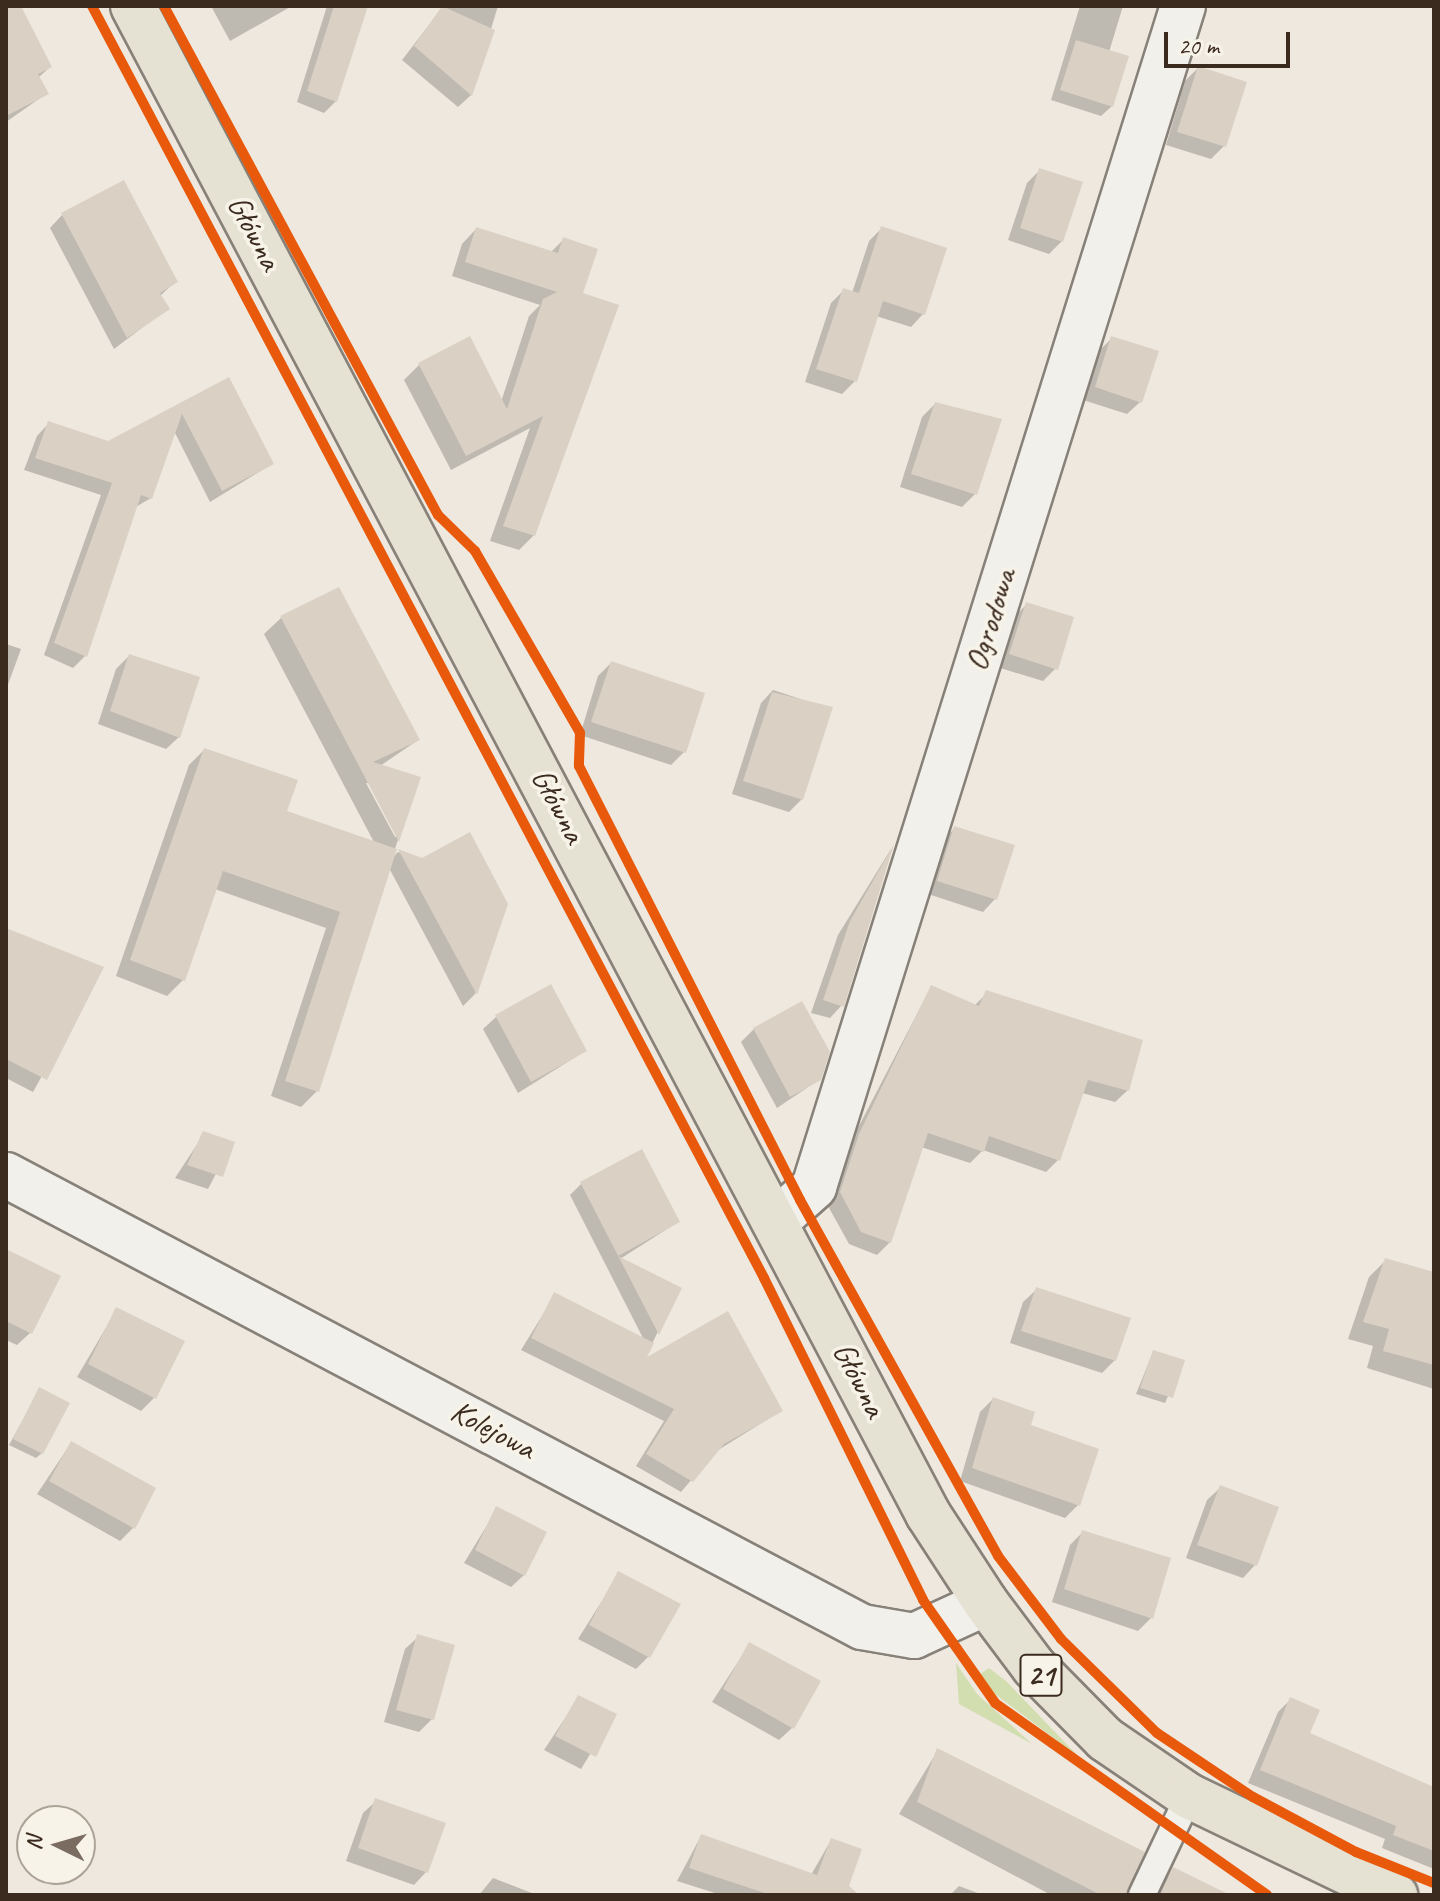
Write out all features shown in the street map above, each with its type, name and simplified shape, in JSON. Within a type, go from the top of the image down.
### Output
[{"type":"main road","name":"Główna","points":[[133,6],[777,1220],[928,1514],[986,1603]]},
{"type":"main road","name":"21","points":[[986,1603],[1034,1667],[1105,1739],[1189,1796],[1395,1895]]},
{"type":"street","name":"Ogrodowa","points":[[777,1220],[814,1187],[1183,6]]},
{"type":"street","name":"Kolejowa","points":[[6,1175],[862,1627],[914,1636],[986,1603]]},
{"type":"lane","points":[[1142,1895],[1189,1796]]},
{"type":"green space","points":[[956,1663],[977,1694],[1032,1744],[959,1704]]},
{"type":"green space","points":[[989,1668],[1006,1681],[1079,1757],[987,1688],[980,1674]]},
{"type":"building","points":[[6,6],[21,6],[52,67],[38,74],[49,94],[6,116]]},
{"type":"building","points":[[334,6],[368,6],[337,102],[307,91]]},
{"type":"building","points":[[442,6],[495,30],[472,96],[414,46]]},
{"type":"building","points":[[1076,40],[1129,56],[1113,107],[1060,90]]},
{"type":"building","points":[[1198,66],[1247,82],[1226,147],[1177,132]]},
{"type":"building","points":[[1039,168],[1083,182],[1063,242],[1020,228]]},
{"type":"building","points":[[124,180],[178,282],[160,293],[170,309],[127,338],[61,213]]},
{"type":"building","points":[[881,226],[947,248],[925,315],[883,301],[857,382],[816,369],[843,288],[859,293]]},
{"type":"building","points":[[476,227],[558,253],[563,237],[598,249],[583,293],[619,305],[535,536],[503,526],[543,416],[466,456],[418,363],[470,336],[507,409],[543,299],[557,292],[465,262]]},
{"type":"building","points":[[1111,336],[1159,351],[1142,403],[1095,387]]},
{"type":"building","points":[[229,377],[274,464],[222,491],[182,414],[152,499],[141,495],[87,657],[54,643],[112,483],[35,458],[48,421],[108,441]]},
{"type":"building","points":[[935,402],[1002,419],[977,495],[911,474]]},
{"type":"building","points":[[339,587],[420,740],[373,762],[421,777],[399,842],[280,616]]},
{"type":"building","points":[[1026,602],[1074,617],[1058,670],[1009,654]]},
{"type":"building","points":[[129,654],[200,677],[180,738],[110,711]]},
{"type":"building","points":[[611,661],[705,693],[686,753],[591,722]]},
{"type":"building","points":[[772,692],[833,707],[803,800],[743,781]]},
{"type":"building","points":[[204,748],[298,780],[287,811],[397,849],[319,1092],[285,1081],[340,912],[223,871],[185,981],[130,960]]},
{"type":"building","points":[[954,826],[1015,845],[997,900],[937,881]]},
{"type":"building","points":[[470,832],[508,904],[477,995],[398,849],[422,858]]},
{"type":"building","points":[[894,844],[844,1007],[823,1000],[850,921]]},
{"type":"building","points":[[6,928],[104,967],[47,1080],[6,1059]]},
{"type":"building","points":[[551,984],[587,1051],[531,1082],[495,1015]]},
{"type":"building","points":[[931,985],[979,1006],[986,990],[1143,1040],[1129,1091],[1088,1080],[1060,1161],[989,1136],[984,1152],[928,1133],[891,1243],[861,1232],[840,1192],[859,1134]]},
{"type":"building","points":[[802,1001],[830,1052],[821,1080],[790,1097],[753,1028]]},
{"type":"building","points":[[203,1131],[235,1142],[223,1177],[187,1165]]},
{"type":"building","points":[[642,1149],[680,1222],[618,1256],[580,1182]]},
{"type":"building","points":[[6,1249],[61,1276],[32,1334],[6,1321]]},
{"type":"building","points":[[618,1256],[682,1288],[659,1335]]},
{"type":"building","points":[[1385,1258],[1434,1272],[1434,1365],[1383,1351],[1389,1329],[1363,1322]]},
{"type":"building","points":[[1036,1287],[1131,1318],[1116,1361],[1021,1331]]},
{"type":"building","points":[[554,1292],[654,1343],[647,1357],[728,1311],[783,1411],[724,1444],[693,1482],[646,1454],[674,1409],[531,1338]]},
{"type":"building","points":[[116,1307],[185,1341],[156,1399],[88,1364]]},
{"type":"building","points":[[1153,1350],[1185,1360],[1173,1398],[1140,1388]]},
{"type":"building","points":[[39,1387],[70,1403],[43,1454],[13,1439]]},
{"type":"building","points":[[993,1397],[1035,1412],[1031,1425],[1099,1449],[1080,1506],[972,1468]]},
{"type":"building","points":[[71,1441],[156,1488],[135,1529],[49,1481]]},
{"type":"building","points":[[1220,1485],[1279,1507],[1257,1566],[1197,1545]]},
{"type":"building","points":[[496,1506],[547,1532],[525,1576],[475,1550]]},
{"type":"building","points":[[1082,1530],[1171,1558],[1153,1619],[1064,1589]]},
{"type":"building","points":[[618,1571],[681,1604],[650,1658],[589,1625]]},
{"type":"building","points":[[417,1634],[455,1645],[434,1720],[396,1710]]},
{"type":"building","points":[[749,1642],[821,1681],[794,1729],[723,1689]]},
{"type":"building","points":[[578,1695],[617,1714],[596,1757],[555,1736]]},
{"type":"building","points":[[1290,1697],[1320,1710],[1310,1733],[1434,1787],[1434,1851],[1393,1835],[1396,1826],[1260,1770]]},
{"type":"building","points":[[937,1748],[1145,1852],[1126,1895],[1101,1895],[917,1802]]},
{"type":"building","points":[[375,1798],[446,1823],[428,1873],[358,1848]]},
{"type":"building","points":[[701,1834],[817,1875],[831,1838],[862,1849],[849,1886],[859,1895],[771,1895],[689,1868]]},
{"type":"building","points":[[1173,1867],[1230,1895],[1160,1895]]},
{"type":"cycle path","points":[[92,6],[764,1278],[923,1600],[995,1703],[1267,1895]]},
{"type":"cycle path","points":[[164,6],[438,515],[475,551],[580,733],[579,766],[800,1200],[998,1556],[1061,1639],[1157,1733],[1253,1797],[1356,1852],[1434,1883]]}]
